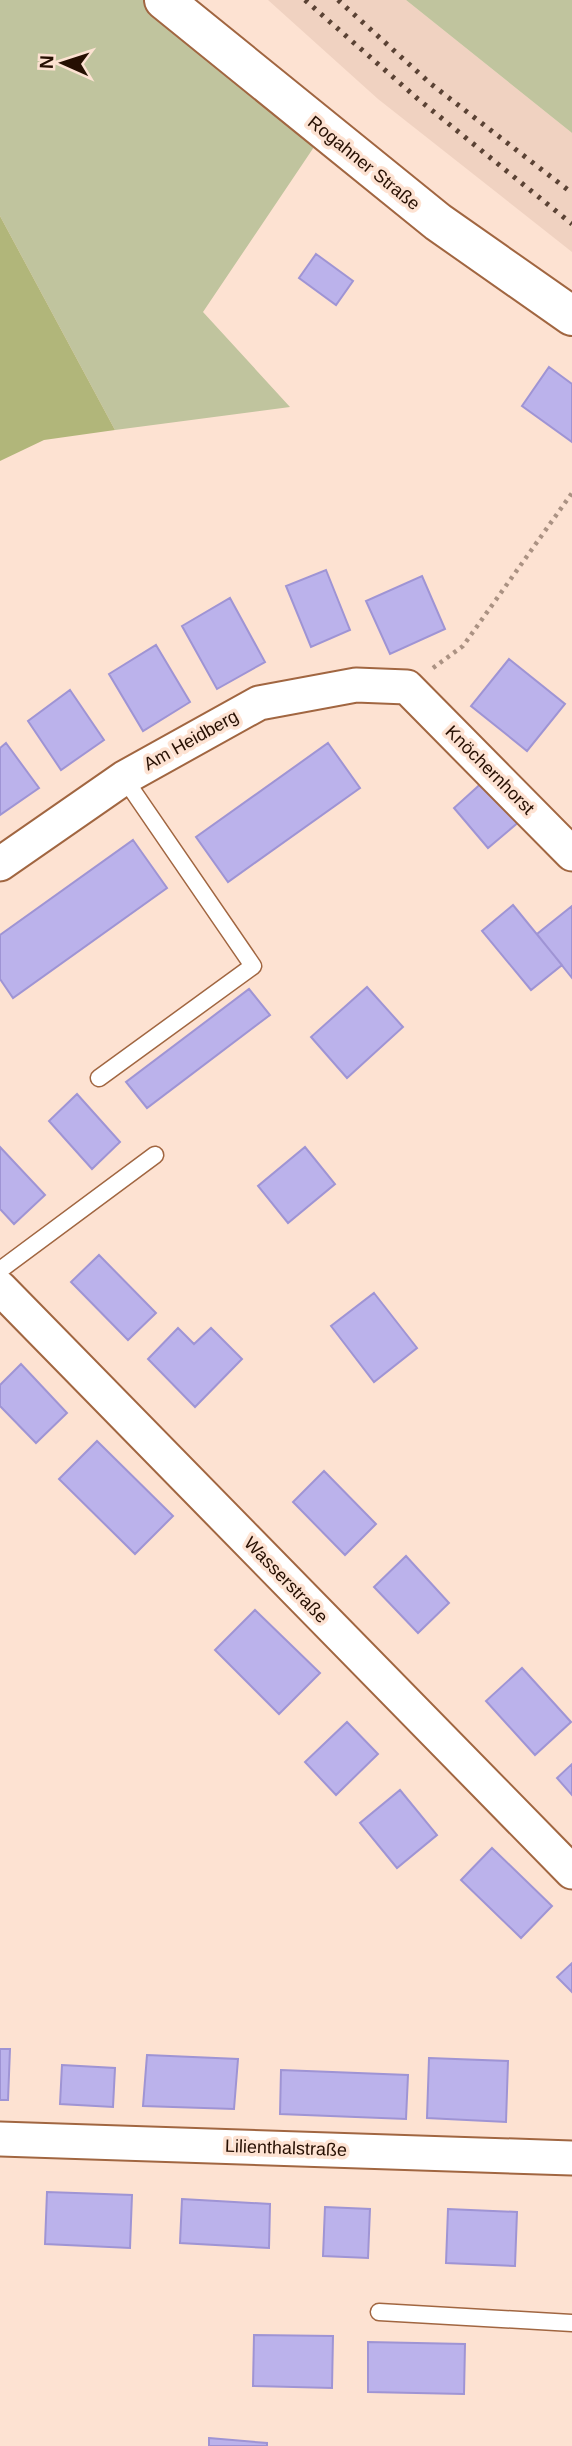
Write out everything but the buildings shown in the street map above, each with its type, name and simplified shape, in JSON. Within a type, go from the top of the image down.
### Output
[{"type":"street","name":"Rogahner Straße","points":[[164,0],[438,222],[572,316]]},
{"type":"street","name":"Am Heidberg","points":[[0,864],[124,778],[259,703],[356,685],[407,687]]},
{"type":"street","name":"Knöchernhorst","points":[[407,687],[572,854]]},
{"type":"street","name":"Wasserstraße","points":[[0,1288],[572,1872]]},
{"type":"street","name":"Lilienthalstraße","points":[[0,2138],[572,2158]]},
{"type":"lane","points":[[100,1078],[253,966],[124,778]]},
{"type":"lane","points":[[0,1270],[155,1155]]},
{"type":"lane","points":[[379,2312],[572,2323]]},
{"type":"path","points":[[407,687],[463,646],[572,493]]},
{"type":"shaded area","points":[[268,0],[406,0],[572,133],[572,252],[378,99]]},
{"type":"green space","points":[[0,0],[157,0],[314,147],[203,312],[290,407],[115,430],[0,216]]},
{"type":"green space","points":[[406,0],[572,0],[572,133]]},
{"type":"green space","points":[[0,216],[115,430],[44,440],[0,461]]},
{"type":"railway","points":[[305,0],[418,99],[572,224]]},
{"type":"railway","points":[[338,0],[431,84],[572,193]]}]
